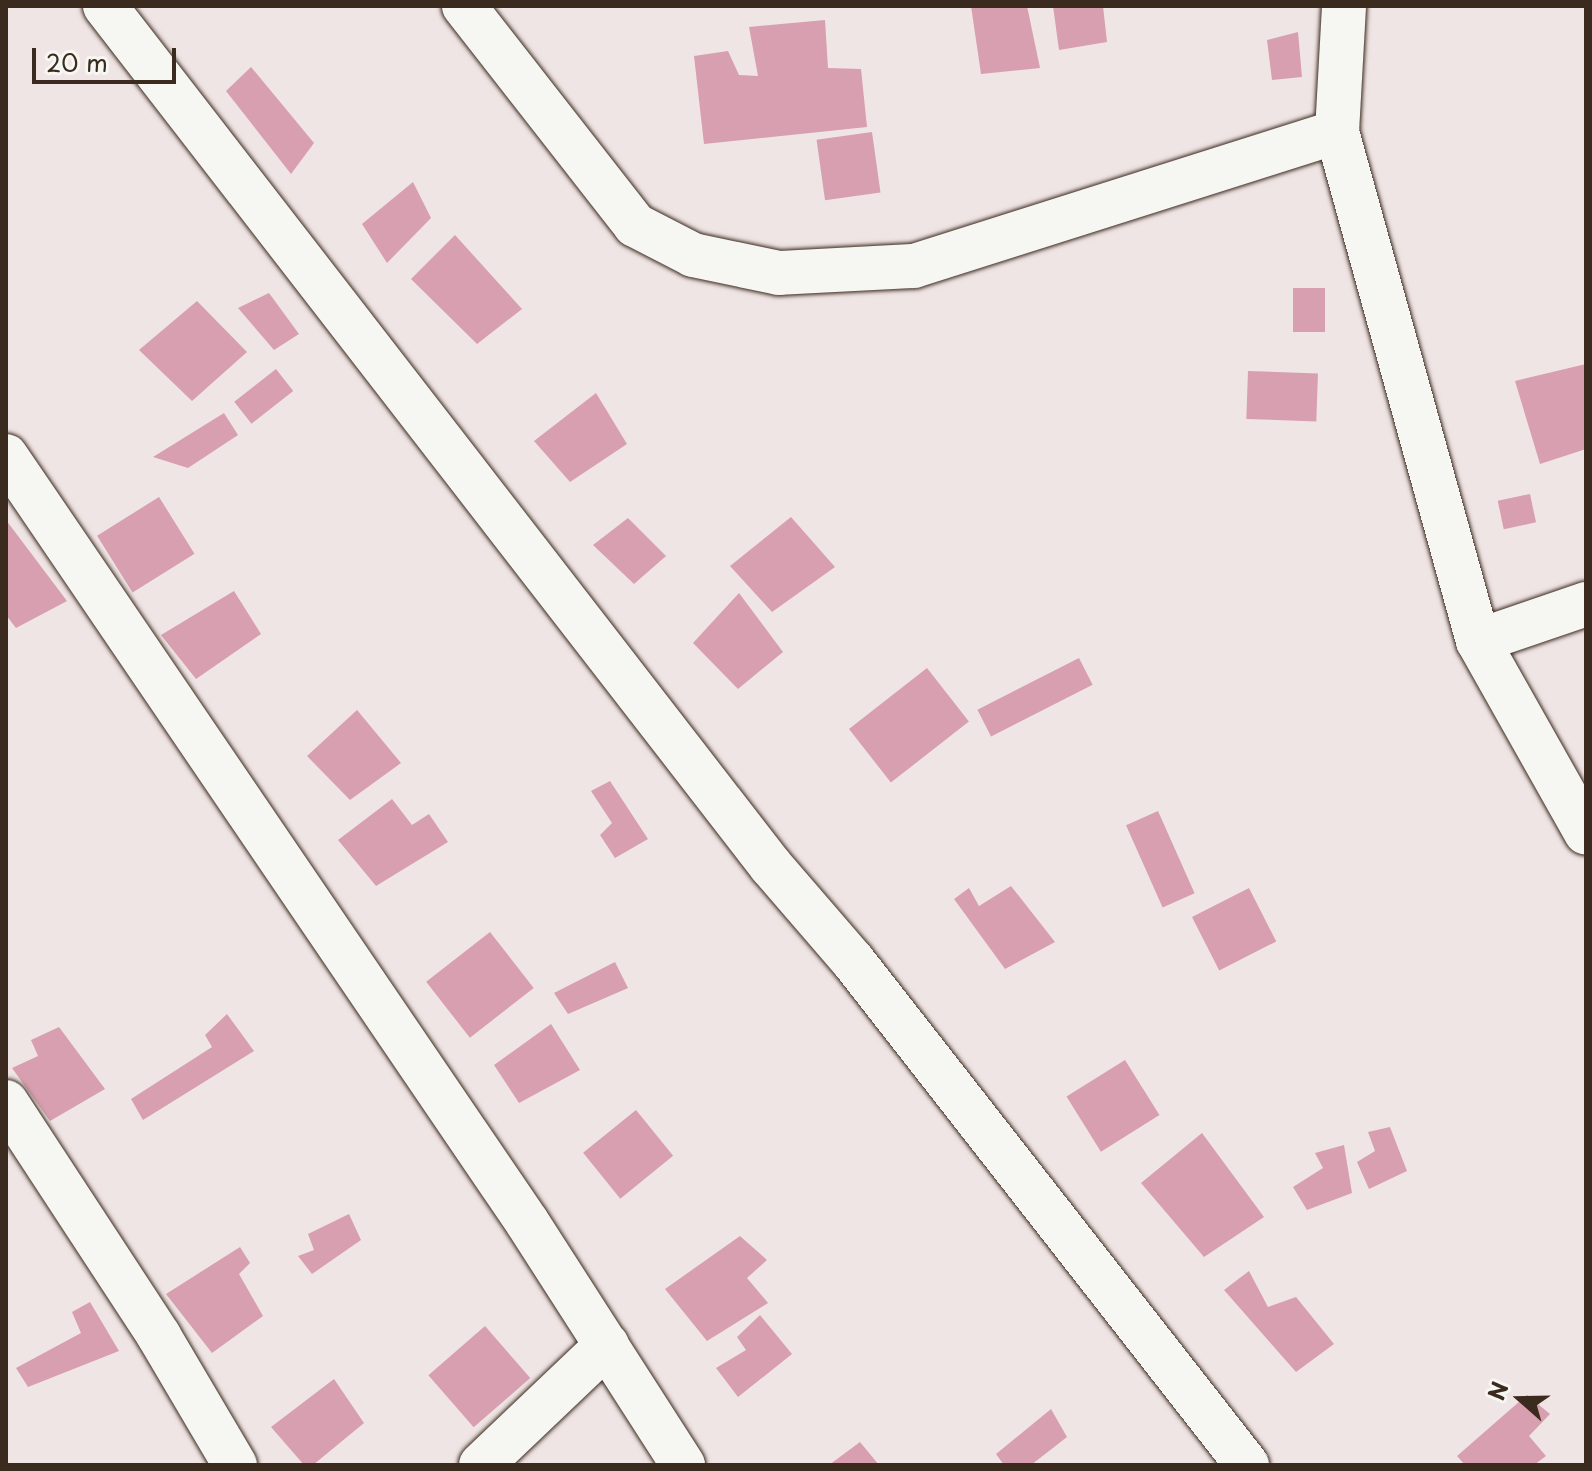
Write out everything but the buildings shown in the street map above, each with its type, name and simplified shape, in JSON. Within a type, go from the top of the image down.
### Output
[{"type":"street","points":[[105,6],[771,866],[853,961],[1247,1465]]},
{"type":"street","points":[[464,6],[635,225],[693,255],[779,273],[914,266],[1337,132]]},
{"type":"street","points":[[1344,6],[1337,132],[1478,641],[1586,833]]},
{"type":"street","points":[[6,456],[607,1345],[683,1465]]},
{"type":"street","points":[[1478,641],[1586,604]]},
{"type":"street","points":[[6,1102],[159,1336],[235,1465]]},
{"type":"street","points":[[481,1465],[607,1345]]}]
